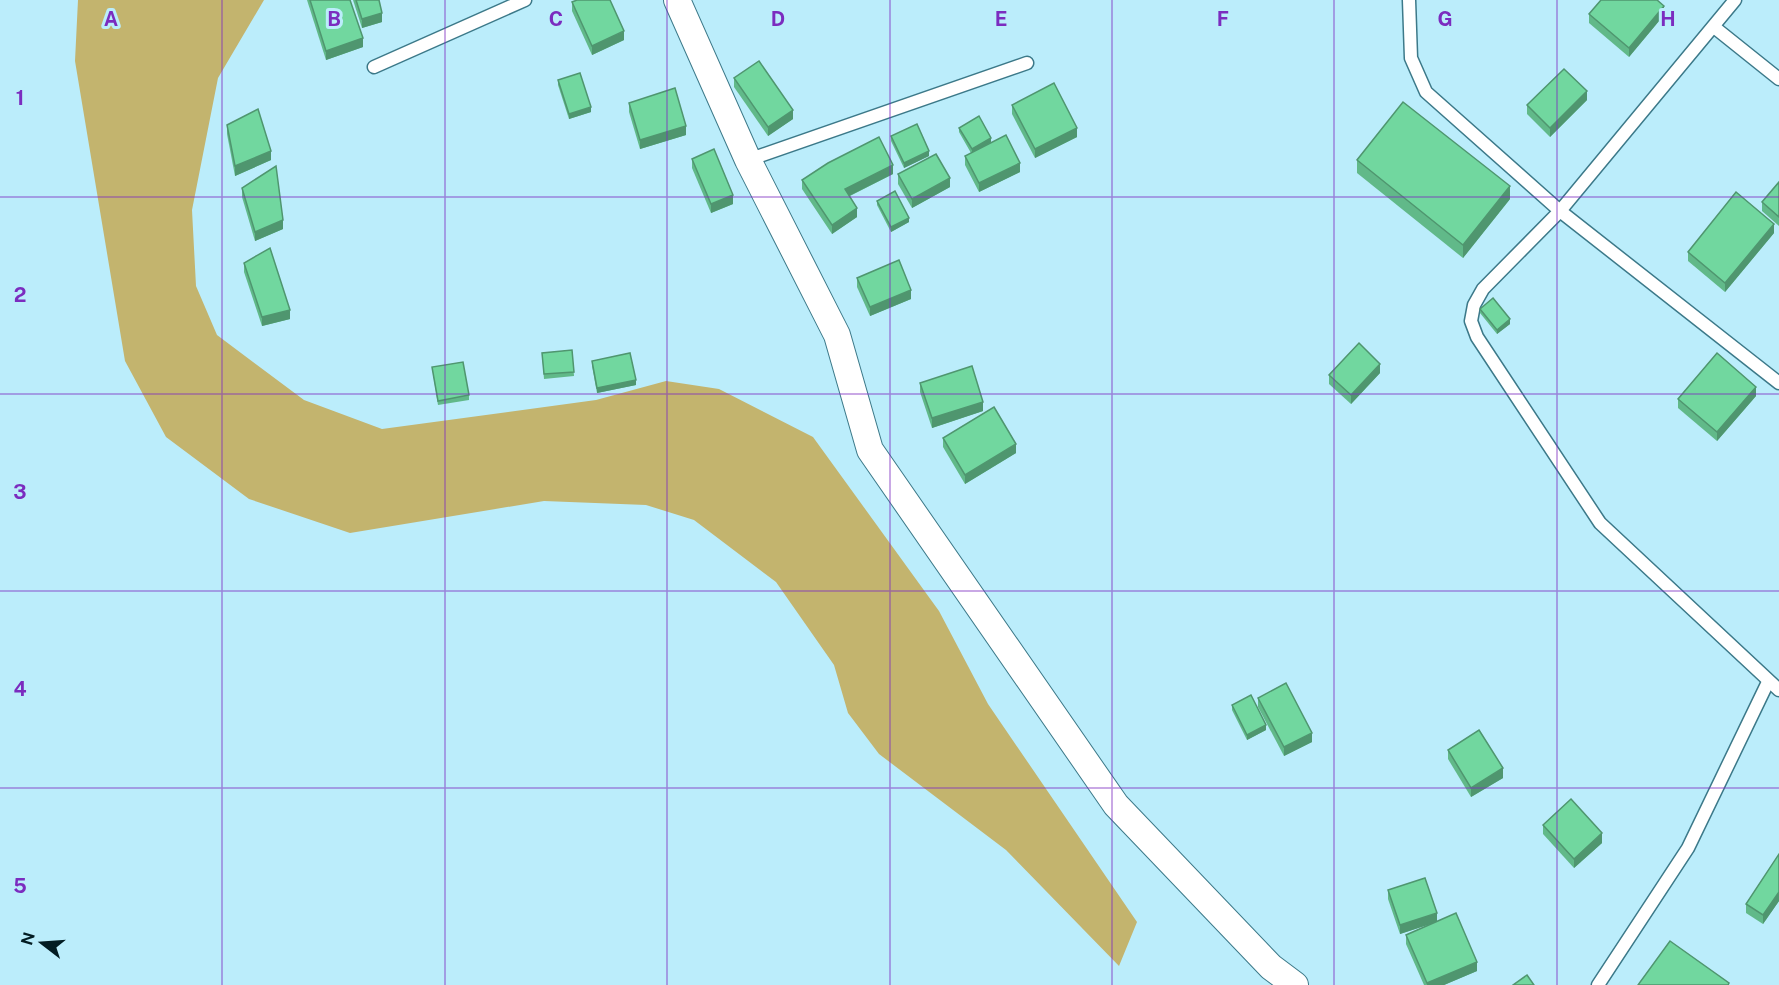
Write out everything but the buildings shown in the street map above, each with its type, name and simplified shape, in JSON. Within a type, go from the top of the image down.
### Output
[{"type":"street","points":[[677,0],[748,160],[837,335],[870,450],[1116,805],[1271,967],[1295,985]]},
{"type":"lane","points":[[374,67],[525,0]]},
{"type":"lane","points":[[1408,0],[1411,58],[1426,92],[1560,211],[1779,383]]},
{"type":"lane","points":[[1735,0],[1560,211],[1483,289],[1474,305],[1471,321],[1477,337],[1600,523],[1779,690]]},
{"type":"lane","points":[[1714,27],[1779,80]]},
{"type":"lane","points":[[748,160],[1027,63]]},
{"type":"lane","points":[[1598,985],[1688,848],[1768,682]]},
{"type":"shaded area","points":[[78,0],[264,0],[218,78],[192,210],[196,286],[217,335],[304,400],[382,429],[596,400],[666,381],[719,389],[813,437],[939,611],[988,704],[1137,922],[1119,966],[1006,850],[879,754],[848,713],[834,665],[776,582],[694,520],[646,505],[544,501],[350,533],[249,499],[166,437],[125,361],[75,61]]}]
